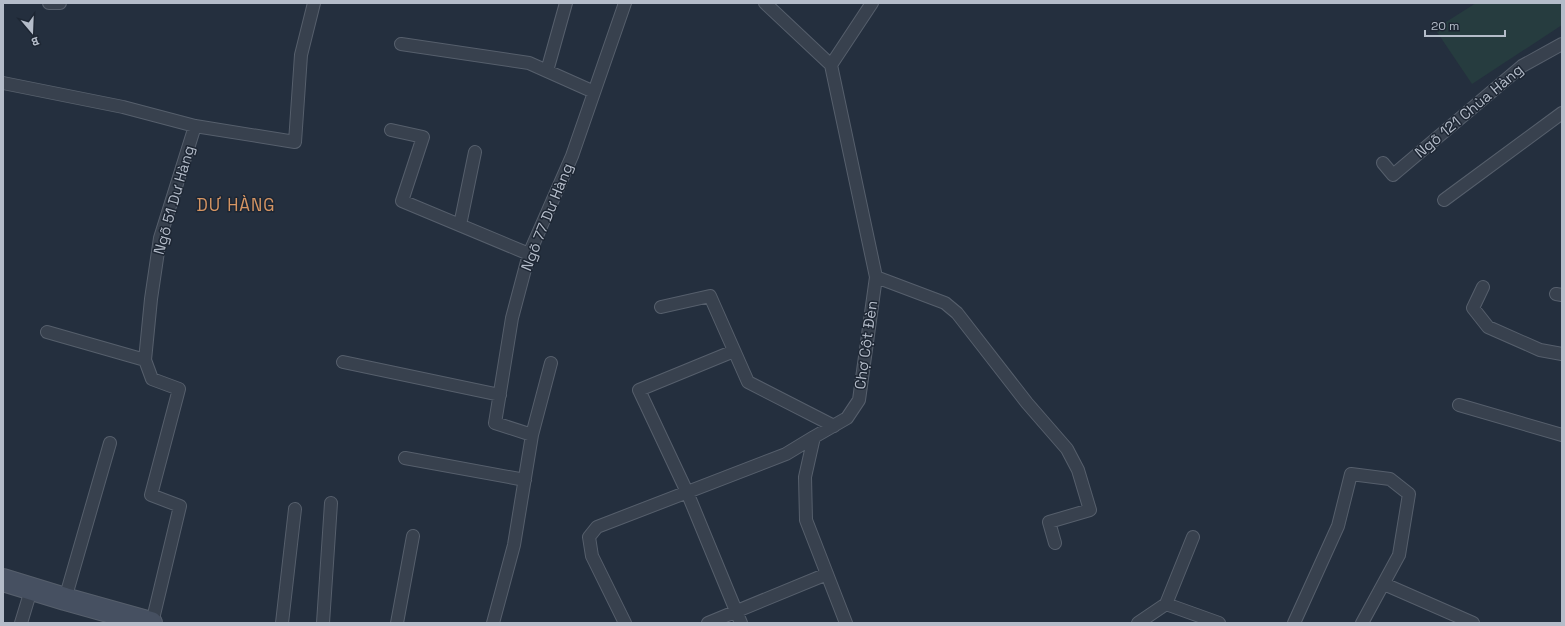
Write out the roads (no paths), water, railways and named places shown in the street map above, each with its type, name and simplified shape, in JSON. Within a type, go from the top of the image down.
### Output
[{"type":"street","points":[[3,580],[64,600],[152,623]]},
{"type":"lane","points":[[49,3],[60,3]]},
{"type":"lane","points":[[3,83],[123,107],[196,126],[295,142],[301,55],[314,3]]},
{"type":"lane","points":[[546,71],[566,3]]},
{"type":"lane","name":"Ngõ 77 Dư Hàng","points":[[532,435],[495,423],[512,318],[529,254],[572,156],[626,3]]},
{"type":"lane","points":[[765,3],[831,65],[872,3]]},
{"type":"lane","points":[[402,44],[529,63],[594,92]]},
{"type":"lane","name":"Ngõ 121 Chùa Hàng","points":[[1383,163],[1393,175],[1522,66],[1562,44]]},
{"type":"lane","name":"Chợ Cột Đèn","points":[[625,623],[592,556],[589,538],[597,527],[786,454],[847,418],[859,400],[876,277],[831,65]]},
{"type":"lane","points":[[1444,200],[1562,113]]},
{"type":"lane","name":"Ngõ 51 Dư Hàng","points":[[145,360],[151,298],[160,238],[196,126]]},
{"type":"lane","points":[[391,130],[423,137],[402,200],[529,254]]},
{"type":"lane","points":[[460,225],[475,152]]},
{"type":"lane","points":[[876,277],[945,303],[957,313],[1027,403],[1067,448],[1078,470],[1090,510],[1049,522],[1055,543]]},
{"type":"lane","points":[[1483,286],[1473,308],[1488,327],[1540,350],[1562,354]]},
{"type":"lane","points":[[661,306],[710,296],[748,382],[834,426]]},
{"type":"lane","points":[[48,332],[145,360],[152,379],[179,389],[151,495],[180,506],[152,623]]},
{"type":"lane","points":[[734,352],[638,390],[687,492],[739,617]]},
{"type":"lane","points":[[343,362],[500,395]]},
{"type":"lane","points":[[493,623],[514,545],[532,435],[552,363]]},
{"type":"lane","points":[[1459,405],[1562,435]]},
{"type":"lane","points":[[814,437],[805,477],[806,520],[846,623]]},
{"type":"lane","points":[[64,600],[110,443]]},
{"type":"lane","points":[[405,458],[525,480]]},
{"type":"lane","points":[[1294,623],[1338,526],[1351,474],[1390,479],[1409,494],[1399,555],[1362,623]]},
{"type":"lane","points":[[323,623],[331,503]]},
{"type":"lane","points":[[282,623],[295,509]]},
{"type":"lane","points":[[397,623],[413,536]]},
{"type":"lane","points":[[1138,623],[1166,604],[1193,537]]},
{"type":"lane","points":[[708,623],[739,617],[827,574]]},
{"type":"lane","points":[[1384,584],[1473,623]]},
{"type":"lane","points":[[21,623],[31,590]]},
{"type":"lane","points":[[1166,604],[1219,623]]},
{"type":"district","name":"DƯ HÀNG","points":[[236,205]]}]
